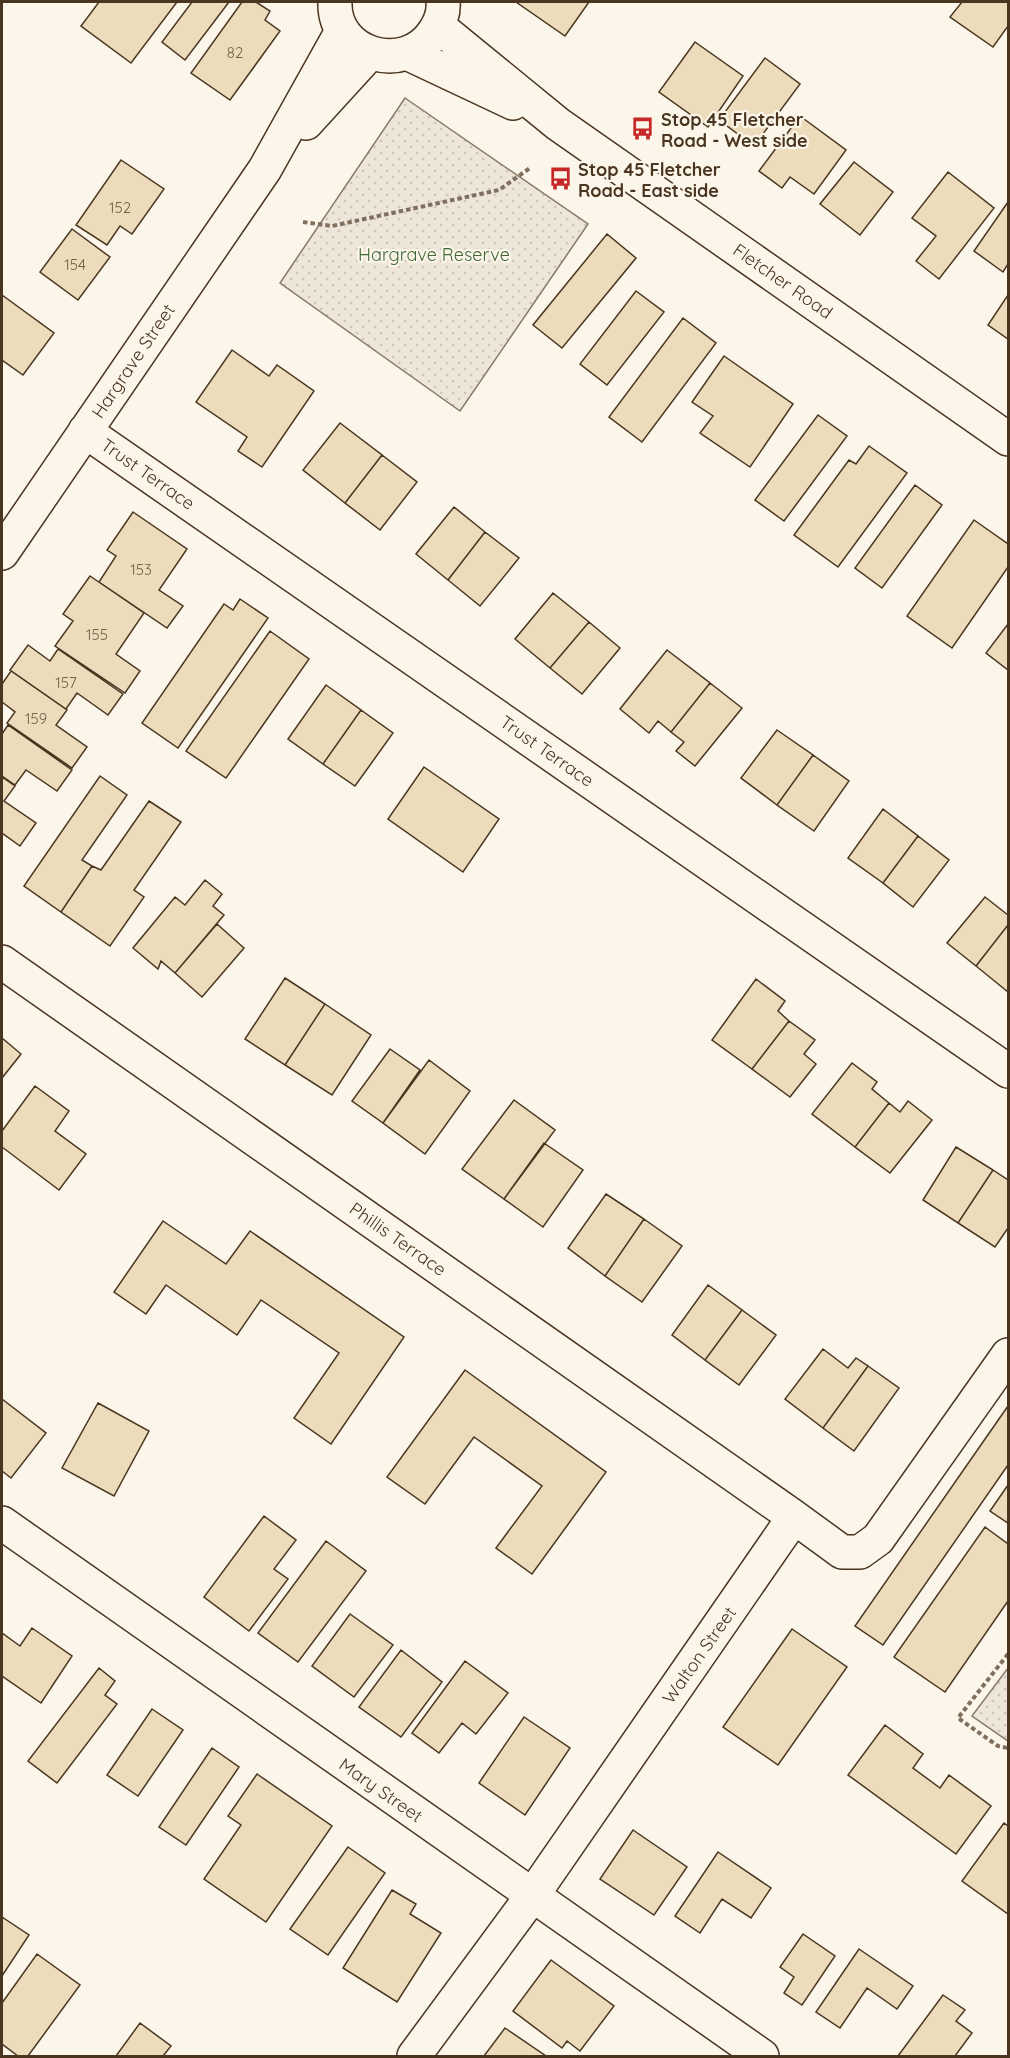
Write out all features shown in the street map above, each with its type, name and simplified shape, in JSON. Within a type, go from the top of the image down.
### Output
[{"type":"street","points":[[339,16],[355,46],[380,57],[408,54],[430,39],[441,14]]},
{"type":"street","name":"Fletcher Road","points":[[441,14],[558,124],[1008,439]]},
{"type":"street","name":"Hargrave Street","points":[[265,169],[339,16]]},
{"type":"street","name":"Hargrave Street","points":[[2,553],[265,169],[369,54]]},
{"type":"street","name":"Fletcher Road","points":[[408,54],[558,124]]},
{"type":"street","name":"Trust Terrace","points":[[85,431],[1008,1071]]},
{"type":"street","name":"Phillis Terrace","points":[[2,962],[794,1517]]},
{"type":"street","points":[[794,1517],[842,1552],[860,1552],[878,1539],[1008,1355]]},
{"type":"street","name":"Walton Street","points":[[414,2056],[532,1896],[794,1517]]},
{"type":"street","name":"Mary Street","points":[[2,1523],[762,2056]]},
{"type":"path","points":[[303,222],[332,226],[499,190],[530,168]]},
{"type":"path","points":[[1008,1654],[958,1718],[998,1746],[1008,1748]]},
{"type":"green space","name":"Hargrave Reserve","points":[[405,98],[588,224],[460,411],[280,283]]},
{"type":"green space","points":[[1008,1668],[1008,1741],[972,1716]]},
{"type":"building","points":[[99,2],[177,2],[131,63],[81,26]]},
{"type":"building","points":[[192,2],[229,2],[185,60],[162,42]]},
{"type":"building","points":[[242,2],[256,2],[270,11],[265,20],[280,31],[230,100],[191,73]]},
{"type":"building","points":[[516,2],[589,2],[565,36]]},
{"type":"building","points":[[962,2],[1008,2],[1008,26],[993,47],[950,17]]},
{"type":"building","points":[[695,42],[743,76],[708,127],[659,92]]},
{"type":"building","points":[[765,58],[800,84],[754,146],[719,120]]},
{"type":"building","points":[[800,116],[846,150],[814,194],[790,177],[782,188],[759,171]]},
{"type":"building","points":[[121,160],[164,189],[132,234],[120,226],[107,245],[76,225]]},
{"type":"building","points":[[854,162],[893,192],[860,235],[820,204]]},
{"type":"building","points":[[948,172],[994,208],[939,279],[916,261],[936,236],[912,218]]},
{"type":"building","points":[[1008,202],[1008,264],[1003,272],[974,251]]},
{"type":"building","points":[[72,229],[110,257],[78,300],[40,272]]},
{"type":"building","points":[[607,234],[636,258],[562,348],[533,325]]},
{"type":"building","points":[[636,291],[664,312],[607,385],[580,364]]},
{"type":"building","points":[[2,295],[54,333],[23,375],[2,360]]},
{"type":"building","points":[[1008,295],[1008,339],[988,325]]},
{"type":"building","points":[[683,318],[716,343],[642,442],[609,417]]},
{"type":"building","points":[[232,350],[269,376],[277,365],[314,391],[262,467],[238,451],[247,437],[196,402]]},
{"type":"building","points":[[724,356],[793,404],[750,467],[700,433],[713,416],[692,402]]},
{"type":"building","points":[[818,415],[847,436],[784,521],[755,500]]},
{"type":"building","points":[[340,423],[382,455],[345,503],[303,470]]},
{"type":"building","points":[[869,446],[907,473],[838,567],[794,535],[849,460],[856,464]]},
{"type":"building","points":[[382,455],[417,482],[380,530],[345,503]]},
{"type":"building","points":[[915,485],[942,505],[882,588],[855,568]]},
{"type":"building","points":[[454,507],[485,532],[448,580],[416,554]]},
{"type":"building","points":[[133,512],[187,549],[159,590],[183,606],[167,628],[99,582],[116,556],[107,550]]},
{"type":"building","points":[[974,520],[1008,544],[1008,567],[952,648],[907,616]]},
{"type":"building","points":[[485,532],[519,558],[480,606],[448,580]]},
{"type":"building","points":[[90,576],[144,613],[116,654],[140,671],[125,693],[55,646],[73,621],[63,614]]},
{"type":"building","points":[[553,593],[589,622],[550,668],[515,639]]},
{"type":"building","points":[[240,599],[268,618],[178,748],[142,723],[224,604],[233,610]]},
{"type":"building","points":[[589,622],[620,648],[582,694],[550,668]]},
{"type":"building","points":[[1008,624],[1008,670],[986,653]]},
{"type":"building","points":[[270,631],[309,659],[226,778],[186,751]]},
{"type":"building","points":[[28,645],[50,661],[58,649],[123,694],[108,715],[77,693],[66,709],[10,670]]},
{"type":"building","points":[[667,650],[710,683],[671,732],[658,721],[649,733],[620,709]]},
{"type":"building","points":[[11,671],[67,710],[56,725],[87,747],[72,768],[7,723],[15,712],[2,702],[2,684]]},
{"type":"building","points":[[710,683],[742,708],[695,766],[676,751],[684,742],[671,732]]},
{"type":"building","points":[[326,685],[361,710],[323,764],[288,739]]},
{"type":"building","points":[[361,710],[393,733],[355,786],[323,764]]},
{"type":"building","points":[[8,725],[72,770],[57,791],[26,770],[15,785],[2,776],[2,734]]},
{"type":"building","points":[[777,730],[813,755],[777,805],[741,778]]},
{"type":"building","points":[[813,755],[849,781],[814,831],[777,805]]},
{"type":"building","points":[[424,767],[499,819],[463,872],[388,819]]},
{"type":"building","points":[[100,776],[127,795],[82,860],[92,866],[61,912],[24,886]]},
{"type":"building","points":[[2,777],[15,786],[4,801],[36,823],[20,846],[2,833]]},
{"type":"building","points":[[149,801],[181,822],[134,890],[144,897],[110,946],[61,912],[92,866],[101,870]]},
{"type":"building","points":[[883,809],[918,836],[883,883],[848,858]]},
{"type":"building","points":[[918,836],[949,860],[913,907],[883,883]]},
{"type":"building","points":[[205,880],[222,894],[213,906],[224,915],[175,973],[161,961],[158,969],[133,948],[175,897],[185,905]]},
{"type":"building","points":[[985,897],[1008,915],[1008,925],[976,966],[947,943]]},
{"type":"building","points":[[217,924],[244,948],[202,997],[175,973]]},
{"type":"building","points":[[1008,925],[1008,992],[976,966]]},
{"type":"building","points":[[285,978],[325,1004],[285,1065],[245,1039]]},
{"type":"building","points":[[756,979],[785,1001],[778,1011],[789,1021],[752,1069],[712,1040]]},
{"type":"building","points":[[325,1004],[371,1035],[332,1095],[285,1065]]},
{"type":"building","points":[[789,1021],[815,1040],[804,1054],[816,1064],[790,1097],[752,1069]]},
{"type":"building","points":[[2,1038],[21,1054],[2,1078]]},
{"type":"building","points":[[390,1049],[420,1070],[383,1123],[352,1101]]},
{"type":"building","points":[[429,1060],[470,1091],[425,1154],[383,1123]]},
{"type":"building","points":[[852,1063],[877,1082],[872,1089],[889,1103],[855,1147],[812,1114]]},
{"type":"building","points":[[35,1086],[69,1111],[55,1131],[86,1154],[59,1190],[2,1147],[2,1131]]},
{"type":"building","points":[[514,1100],[555,1130],[504,1199],[462,1169]]},
{"type":"building","points":[[908,1101],[932,1120],[890,1173],[855,1147],[889,1103],[900,1112]]},
{"type":"building","points":[[544,1143],[583,1170],[543,1227],[504,1199]]},
{"type":"building","points":[[956,1147],[993,1170],[958,1223],[923,1200]]},
{"type":"building","points":[[993,1170],[1008,1180],[1008,1228],[995,1247],[958,1223]]},
{"type":"building","points":[[606,1194],[644,1219],[605,1276],[568,1248]]},
{"type":"building","points":[[644,1219],[682,1246],[642,1302],[605,1276]]},
{"type":"building","points":[[163,1221],[226,1264],[250,1231],[404,1337],[331,1444],[294,1418],[339,1353],[261,1300],[237,1335],[166,1285],[146,1314],[114,1292]]},
{"type":"building","points":[[708,1285],[742,1310],[705,1360],[672,1335]]},
{"type":"building","points":[[742,1310],[776,1335],[739,1385],[705,1360]]},
{"type":"building","points":[[823,1349],[848,1368],[856,1358],[868,1366],[823,1428],[785,1399]]},
{"type":"building","points":[[868,1366],[899,1388],[854,1451],[823,1428]]},
{"type":"building","points":[[465,1370],[606,1472],[532,1574],[496,1548],[542,1486],[474,1437],[425,1504],[387,1477]]},
{"type":"building","points":[[2,1399],[46,1433],[11,1478],[2,1471]]},
{"type":"building","points":[[98,1403],[149,1431],[114,1496],[62,1468]]},
{"type":"building","points":[[1008,1406],[1008,1465],[883,1645],[855,1626]]},
{"type":"building","points":[[1008,1485],[1008,1523],[990,1511]]},
{"type":"building","points":[[264,1516],[296,1540],[274,1569],[288,1579],[249,1631],[204,1597]]},
{"type":"building","points":[[985,1527],[1008,1544],[1008,1601],[945,1692],[894,1657]]},
{"type":"building","points":[[326,1541],[366,1571],[298,1662],[258,1633]]},
{"type":"building","points":[[350,1614],[393,1645],[354,1697],[312,1666]]},
{"type":"building","points":[[32,1628],[72,1656],[41,1703],[2,1676],[2,1633],[20,1646]]},
{"type":"building","points":[[792,1629],[847,1667],[778,1765],[723,1727]]},
{"type":"building","points":[[401,1650],[442,1682],[401,1737],[359,1707]]},
{"type":"building","points":[[465,1661],[508,1693],[476,1734],[462,1723],[439,1753],[412,1733]]},
{"type":"building","points":[[99,1668],[115,1681],[105,1695],[117,1704],[57,1783],[28,1761]]},
{"type":"building","points":[[152,1709],[183,1730],[138,1796],[107,1775]]},
{"type":"building","points":[[524,1717],[570,1748],[525,1815],[479,1783]]},
{"type":"building","points":[[885,1725],[923,1754],[913,1768],[940,1788],[949,1775],[991,1806],[956,1854],[848,1775]]},
{"type":"building","points":[[212,1748],[239,1767],[186,1845],[159,1827]]},
{"type":"building","points":[[257,1774],[332,1826],[266,1922],[204,1879],[241,1825],[228,1816]]},
{"type":"building","points":[[1004,1823],[1008,1826],[1008,1914],[962,1881]]},
{"type":"building","points":[[633,1830],[687,1867],[654,1915],[600,1879]]},
{"type":"building","points":[[348,1847],[385,1873],[328,1955],[290,1929]]},
{"type":"building","points":[[718,1852],[771,1888],[751,1918],[722,1899],[700,1933],[675,1916]]},
{"type":"building","points":[[392,1890],[416,1904],[410,1914],[441,1933],[397,2002],[343,1968]]},
{"type":"building","points":[[2,1917],[29,1935],[2,1976]]},
{"type":"building","points":[[803,1934],[835,1956],[802,2005],[784,1993],[794,1977],[780,1967]]},
{"type":"building","points":[[859,1949],[913,1986],[897,2009],[867,1988],[840,2028],[816,2012]]},
{"type":"building","points":[[37,1954],[80,1985],[28,2056],[18,2056],[2,2044],[2,2003]]},
{"type":"building","points":[[551,1960],[614,2006],[580,2051],[567,2041],[562,2048],[513,2011]]},
{"type":"building","points":[[943,1995],[965,2010],[956,2021],[972,2033],[955,2056],[898,2056]]},
{"type":"building","points":[[140,2023],[171,2046],[163,2056],[116,2056]]},
{"type":"building","points":[[505,2028],[546,2056],[484,2056]]},
{"type":"place","name":"Stop 45 Fletcher Road - West side","points":[[643,129]]},
{"type":"place","name":"Stop 45 Fletcher Road - East side","points":[[560,179]]}]
